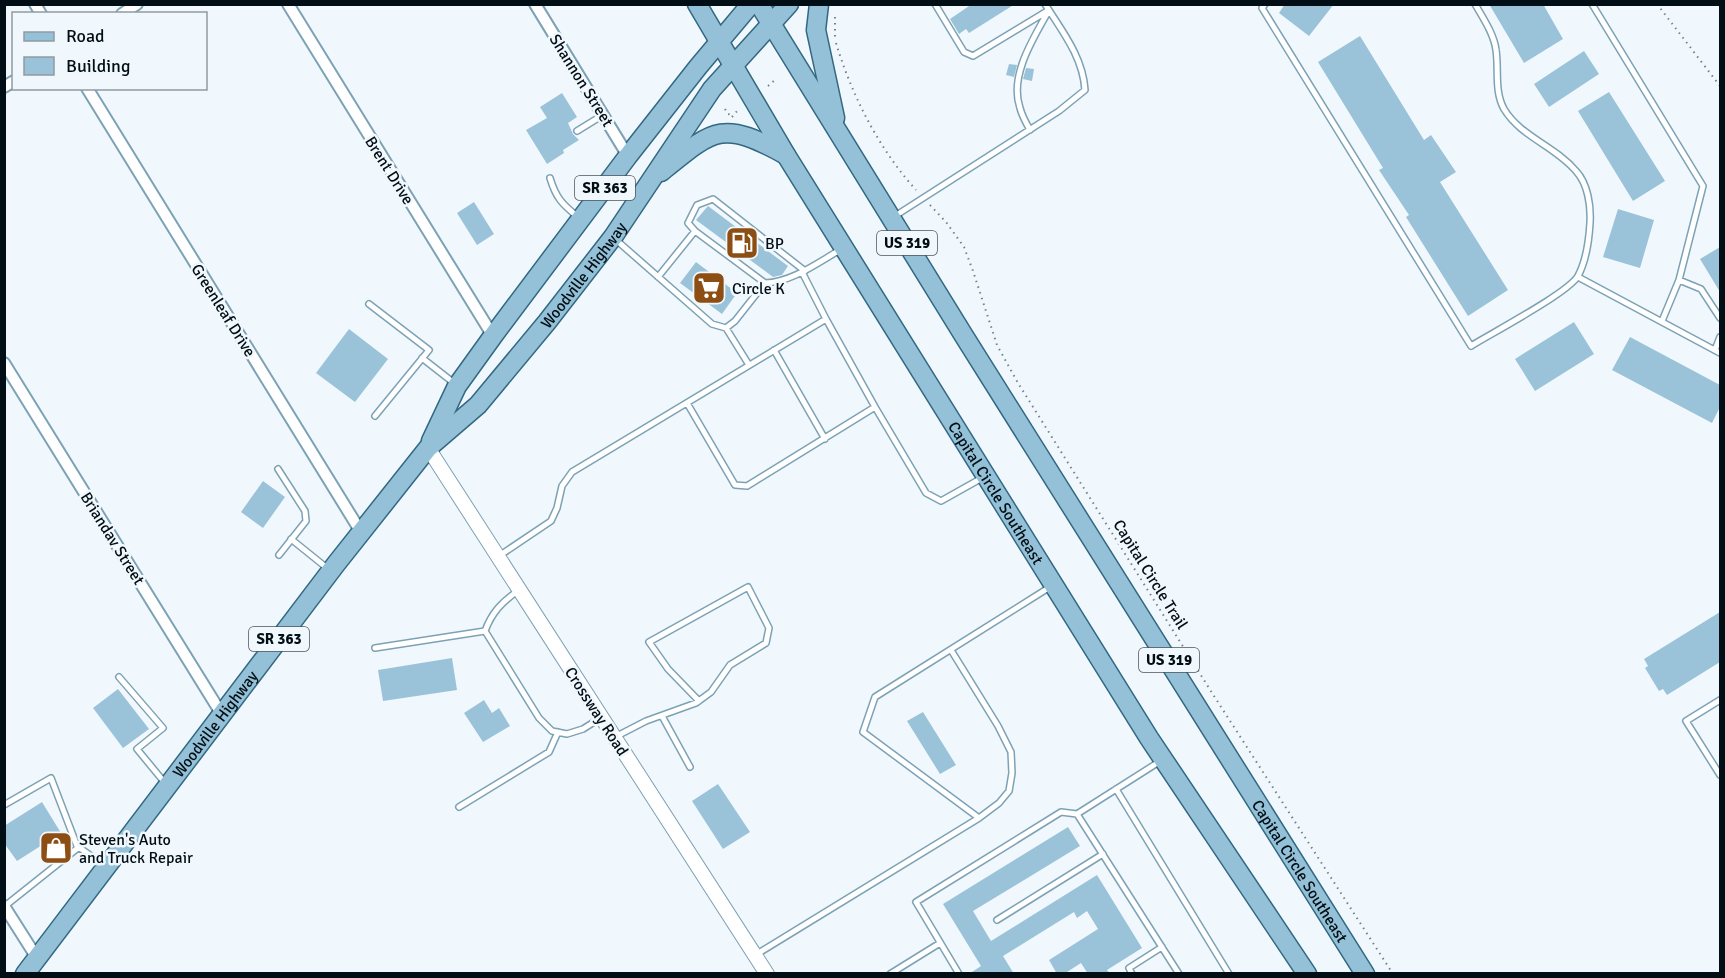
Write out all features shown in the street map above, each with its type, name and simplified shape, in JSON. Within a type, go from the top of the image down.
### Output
[{"type":"main road","name":"Capital Circle Southeast","points":[[697,4],[786,155],[1163,760],[1307,974]]},
{"type":"main road","name":"Woodville Highway","points":[[428,448],[457,386],[493,336],[628,156],[751,4]]},
{"type":"main road","name":"Capital Circle Southeast","points":[[759,4],[1359,971]]},
{"type":"main road","name":"Woodville Highway","points":[[25,974],[221,713],[361,532],[428,448],[478,405],[547,322],[613,237],[712,89],[789,4]]},
{"type":"main road","points":[[827,6],[816,30],[838,131]]},
{"type":"main road","points":[[649,183],[698,142],[718,134],[732,133],[757,139],[786,155]]},
{"type":"street","name":"Brent Drive","points":[[288,4],[493,336]]},
{"type":"street","name":"Shannon Street","points":[[535,4],[628,156]]},
{"type":"street","name":"Greenleaf Drive","points":[[88,90],[361,532]]},
{"type":"street","name":"Briandav Street","points":[[4,363],[221,713]]},
{"type":"street","name":"Crossway Road","points":[[428,448],[767,974]]},
{"type":"street","points":[[5,906],[37,958]]},
{"type":"lane","points":[[935,4],[964,52],[973,56],[1047,7]]},
{"type":"lane","points":[[1265,4],[1262,8],[1471,346],[1564,290],[1578,277],[1588,242],[1591,205],[1578,172],[1561,156],[1515,124],[1502,106],[1497,84],[1496,49],[1488,27],[1475,4]]},
{"type":"lane","points":[[1592,4],[1703,186],[1679,280],[1662,321]]},
{"type":"lane","points":[[891,218],[1059,111],[1085,90],[1084,75],[1078,57],[1047,7]]},
{"type":"lane","points":[[1030,130],[1019,107],[1018,82],[1028,46],[1047,7]]},
{"type":"lane","points":[[577,131],[603,115]]},
{"type":"lane","points":[[550,178],[561,204],[582,219]]},
{"type":"lane","points":[[844,248],[803,271],[776,283],[765,284],[695,231],[688,223],[697,205],[713,199],[803,271],[826,319],[926,493],[941,501],[986,476]]},
{"type":"lane","points":[[658,277],[695,231]]},
{"type":"lane","points":[[613,237],[712,324],[726,328],[749,365]]},
{"type":"lane","points":[[1578,277],[1718,352],[1720,337]]},
{"type":"lane","points":[[1679,280],[1701,290],[1720,318]]},
{"type":"lane","points":[[726,328],[735,321],[765,284]]},
{"type":"lane","points":[[369,304],[429,350],[375,416]]},
{"type":"lane","points":[[498,557],[551,521],[557,508],[562,486],[572,472],[826,319]]},
{"type":"lane","points":[[774,350],[825,439]]},
{"type":"lane","points":[[422,358],[457,386]]},
{"type":"lane","points":[[687,403],[735,485],[747,486],[875,407]]},
{"type":"lane","points":[[278,469],[305,511],[306,521],[279,555]]},
{"type":"lane","points":[[291,539],[331,571]]},
{"type":"lane","points":[[979,818],[863,732],[875,698],[1054,585]]},
{"type":"lane","points":[[615,737],[646,721],[699,701],[711,693],[730,665],[766,643],[769,628],[748,587],[650,642],[668,669],[699,701]]},
{"type":"lane","points":[[485,631],[490,618],[502,602],[519,590]]},
{"type":"lane","points":[[375,648],[485,631]]},
{"type":"lane","points":[[485,631],[539,718],[552,731],[567,734],[583,729],[602,717]]},
{"type":"lane","points":[[756,955],[979,818],[999,803],[1009,791],[1011,752],[998,726],[951,650]]},
{"type":"lane","points":[[119,677],[163,728],[137,749],[167,785]]},
{"type":"lane","points":[[1720,700],[1686,721],[1720,775]]},
{"type":"lane","points":[[662,716],[690,767]]},
{"type":"lane","points":[[459,807],[549,752],[558,732]]},
{"type":"lane","points":[[959,974],[916,902],[1061,812],[1077,814],[1163,760]]},
{"type":"lane","points":[[4,805],[51,778],[77,846],[106,866]]},
{"type":"lane","points":[[1116,789],[1229,974]]},
{"type":"lane","points":[[1077,814],[1179,974]]},
{"type":"lane","points":[[5,906],[79,848]]},
{"type":"lane","points":[[997,920],[1103,854]]},
{"type":"lane","points":[[890,974],[940,943]]},
{"type":"lane","points":[[1132,974],[1129,968],[1162,947]]},
{"type":"path","points":[[1657,4],[1720,86]]},
{"type":"path","points":[[827,6],[845,73],[884,147],[915,189]]},
{"type":"path","points":[[768,86],[775,80]]},
{"type":"path","points":[[725,109],[728,114],[732,115],[738,110]]},
{"type":"path","name":"Capital Circle Trail","points":[[931,207],[946,222],[964,248],[997,345],[1018,383],[1220,705],[1393,974]]},
{"type":"building","points":[[972,4],[1015,4],[969,33],[966,29],[959,34],[950,19]]},
{"type":"building","points":[[1285,4],[1334,4],[1309,36],[1279,13]]},
{"type":"building","points":[[1489,4],[1543,4],[1563,39],[1524,63]]},
{"type":"building","points":[[1360,36],[1424,140],[1431,135],[1456,172],[1440,182],[1508,290],[1468,316],[1406,217],[1409,215],[1379,170],[1383,168],[1318,62]]},
{"type":"building","points":[[1584,51],[1599,74],[1549,107],[1534,84]]},
{"type":"building","points":[[1009,64],[1017,65],[1014,77],[1006,75]]},
{"type":"building","points":[[1026,68],[1034,69],[1032,81],[1023,79]]},
{"type":"building","points":[[1609,92],[1665,181],[1633,201],[1578,111]]},
{"type":"building","points":[[562,93],[577,117],[568,123],[579,140],[547,164],[526,130],[547,118],[540,107]]},
{"type":"building","points":[[474,202],[494,234],[477,245],[457,213]]},
{"type":"building","name":"BP","points":[[708,206],[788,266],[782,275],[773,277],[696,220]]},
{"type":"building","points":[[1618,209],[1654,220],[1640,268],[1603,257]]},
{"type":"building","points":[[1720,247],[1720,292],[1700,259]]},
{"type":"building","name":"Circle K","points":[[696,262],[737,293],[722,314],[680,283]]},
{"type":"building","points":[[1574,322],[1594,354],[1535,391],[1515,359]]},
{"type":"building","points":[[349,329],[388,359],[355,402],[316,373]]},
{"type":"building","points":[[1630,337],[1720,385],[1720,407],[1712,423],[1612,370]]},
{"type":"building","points":[[263,481],[285,497],[263,528],[241,512]]},
{"type":"building","points":[[1720,612],[1720,662],[1667,695],[1663,689],[1659,691],[1645,668],[1648,666],[1644,659]]},
{"type":"building","points":[[452,658],[457,690],[383,701],[378,670]]},
{"type":"building","points":[[118,689],[149,729],[123,748],[93,708]]},
{"type":"building","points":[[484,700],[492,713],[499,708],[510,726],[483,742],[464,713]]},
{"type":"building","points":[[923,712],[956,765],[940,774],[907,721]]},
{"type":"building","points":[[718,784],[750,832],[723,849],[692,801]]},
{"type":"building","points":[[42,802],[61,833],[17,861],[4,843],[4,826]]},
{"type":"building","points":[[1068,827],[1080,846],[973,911],[991,941],[1097,875],[1142,948],[1107,970],[1110,974],[1088,974],[1081,963],[1064,974],[1057,974],[1049,960],[1098,929],[1087,911],[1077,918],[1074,912],[1003,956],[1014,974],[969,974],[981,966],[943,904]]},
{"type":"place","name":"BP","points":[[742,243]]},
{"type":"place","name":"Circle K","points":[[709,288]]},
{"type":"place","name":"Steven's Auto and Truck Repair","points":[[56,848]]}]
